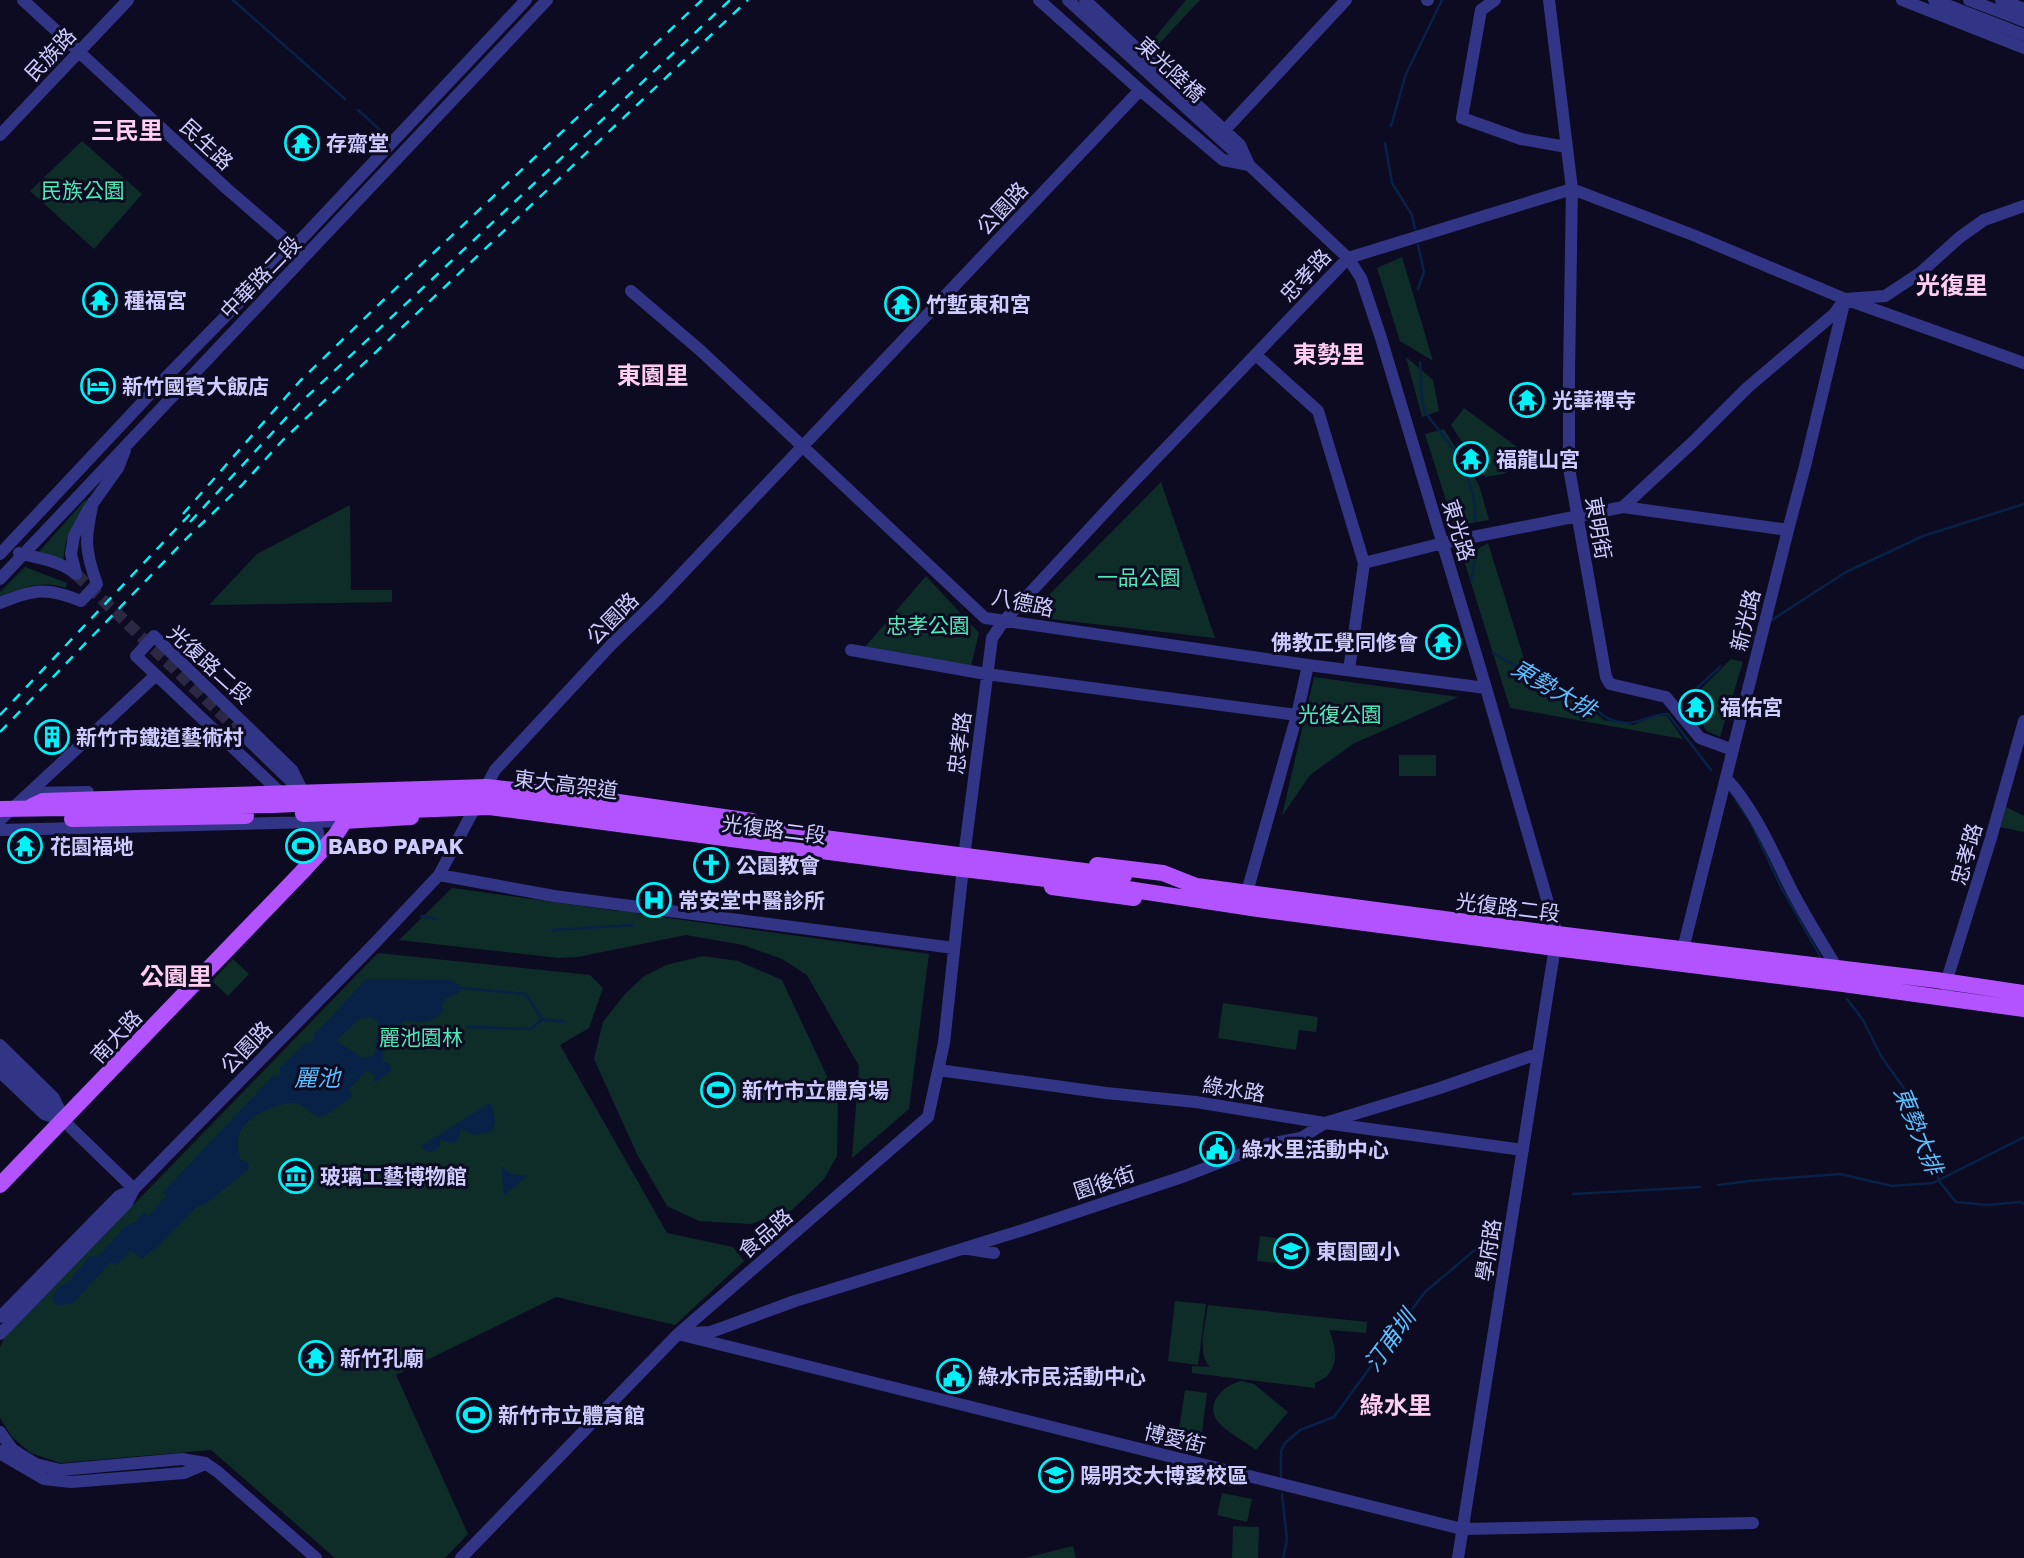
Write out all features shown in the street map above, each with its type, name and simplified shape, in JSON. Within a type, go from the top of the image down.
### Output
[{"type":"main road","name":"光復路二段","points":[[281,793],[487,787],[590,798],[1163,873],[1197,893]]},
{"type":"main road","points":[[344,821],[367,790]]},
{"type":"main road","points":[[27,801],[281,793]]},
{"type":"main road","name":"東大高架道","points":[[0,809],[27,801],[273,805],[495,796],[1123,882]]},
{"type":"main road","name":"東大高架道","points":[[0,820],[196,818],[489,807],[905,862],[1123,882]]},
{"type":"main road","name":"光復路二段","points":[[344,821],[498,814],[1160,902],[1197,893],[1247,892],[1556,941],[1683,949],[1815,973]]},
{"type":"main road","points":[[587,820],[605,815],[906,855],[962,876]]},
{"type":"main road","name":"南大路","points":[[0,1185],[319,853],[335,836],[344,821]]},
{"type":"main road","name":"光復路二段","points":[[1123,882],[1815,973]]},
{"type":"main road","points":[[1815,973],[1837,968],[1947,989],[2024,1009]]},
{"type":"main road","points":[[1815,973],[1843,984],[2024,993]]},
{"type":"street","name":"民生路","points":[[23,0],[305,258]]},
{"type":"street","name":"民族路","points":[[0,135],[128,0]]},
{"type":"street","name":"中華路二段","points":[[2,550],[526,0]]},
{"type":"street","name":"中華路二段","points":[[0,579],[547,0]]},
{"type":"street","name":"東光路","points":[[1039,0],[1223,160],[1249,164]]},
{"type":"street","name":"東光陸橋","points":[[1068,0],[1249,164]]},
{"type":"street","name":"東光路","points":[[1085,0],[1240,145],[1249,164],[1348,258],[1361,278],[1486,688],[1556,941]]},
{"type":"street","points":[[1064,23],[1085,0]]},
{"type":"street","points":[[1224,131],[1346,0]]},
{"type":"street","points":[[1495,0],[1481,9],[1462,118],[1521,139],[1567,147]]},
{"type":"street","name":"東明街","points":[[1549,0],[1572,189],[1569,468],[1606,677],[1610,684],[1666,697],[1700,738],[1733,750]]},
{"type":"street","points":[[1902,0],[2024,48]]},
{"type":"street","points":[[1934,0],[2024,35]]},
{"type":"street","points":[[1969,0],[2024,21]]},
{"type":"street","points":[[2001,0],[2024,9]]},
{"type":"street","name":"公園路","points":[[0,1334],[127,1203],[134,1189],[439,875],[495,770],[1140,90]]},
{"type":"street","points":[[1572,189],[1693,235],[1845,299],[2024,363]]},
{"type":"street","name":"忠孝路","points":[[962,876],[986,674],[992,638],[1003,622],[1348,258],[1572,189]]},
{"type":"street","points":[[1623,507],[1746,388],[1834,314],[1845,299],[1885,296],[1920,273],[1960,237],[1984,220],[2024,206]]},
{"type":"street","name":"八德路","points":[[631,290],[701,351],[985,618],[1486,688]]},
{"type":"street","name":"新光路","points":[[1683,949],[1845,299]]},
{"type":"street","points":[[1256,355],[1318,411],[1364,563],[1349,670]]},
{"type":"street","points":[[2,550],[55,561],[76,574],[71,554],[74,536],[93,502],[118,468],[127,443]]},
{"type":"street","points":[[0,603],[41,590],[61,593],[81,601],[97,584],[86,546],[93,502]]},
{"type":"street","points":[[1364,563],[1443,543],[1623,507],[1788,530]]},
{"type":"street","name":"光復路二段","points":[[303,792],[292,770],[154,636],[136,656],[312,822],[344,821]]},
{"type":"street","points":[[851,650],[986,674],[1297,715]]},
{"type":"street","points":[[1247,892],[1297,715],[1308,665]]},
{"type":"street","points":[[0,820],[27,801],[156,675]]},
{"type":"street","name":"忠孝路","points":[[1947,989],[2024,721]]},
{"type":"street","name":"光復路二段","points":[[240,733],[303,792]]},
{"type":"street","points":[[1726,778],[1753,813],[1804,912],[1837,968]]},
{"type":"street","points":[[303,792],[344,821]]},
{"type":"street","points":[[280,823],[289,813],[289,804],[281,793]]},
{"type":"street","points":[[0,830],[312,822],[318,832],[319,853]]},
{"type":"street","points":[[439,875],[554,896],[954,948]]},
{"type":"street","name":"食品路","points":[[461,1558],[678,1334],[928,1117],[944,1043],[962,876]]},
{"type":"street","name":"學府路","points":[[1458,1558],[1556,941]]},
{"type":"street","points":[[0,1045],[54,1098],[64,1120]]},
{"type":"street","name":"園後街","points":[[678,1334],[711,1332],[795,1301],[1185,1176],[1267,1144],[1301,1138],[1325,1123],[1440,1088],[1537,1054]]},
{"type":"street","points":[[0,1059],[134,1189]]},
{"type":"street","name":"綠水路","points":[[938,1070],[1106,1093],[1196,1102],[1522,1150]]},
{"type":"street","points":[[0,1072],[44,1114],[64,1120]]},
{"type":"street","name":"公園路","points":[[0,1317],[119,1196],[134,1189]]},
{"type":"street","points":[[964,1248],[994,1253]]},
{"type":"street","name":"博愛街","points":[[678,1334],[1462,1529],[1753,1523]]},
{"type":"street","points":[[0,1432],[12,1449],[24,1457],[36,1464],[60,1470],[182,1459],[205,1464],[218,1472],[316,1558]]},
{"type":"street","points":[[0,1451],[44,1479],[71,1482],[184,1473],[205,1464]]},
{"type":"green space","points":[[1186,0],[1200,0],[1155,48],[1151,42]]},
{"type":"green space","name":"民族公園","points":[[82,141],[142,194],[94,249],[30,191]]},
{"type":"green space","points":[[1402,257],[1433,361],[1400,341],[1377,268]]},
{"type":"green space","points":[[1406,357],[1433,380],[1439,411],[1422,417]]},
{"type":"green space","points":[[1464,408],[1521,450],[1524,466],[1485,477],[1451,425]]},
{"type":"green space","points":[[1444,429],[1479,485],[1489,520],[1454,526],[1425,434]]},
{"type":"green space","name":"一品公園","points":[[1161,482],[1215,638],[1042,618],[1041,603]]},
{"type":"green space","points":[[86,499],[66,541],[63,561],[37,554]]},
{"type":"green space","points":[[350,505],[351,590],[392,590],[392,602],[209,605],[257,554]]},
{"type":"green space","points":[[1488,543],[1531,681],[1586,706],[1604,720],[1633,725],[1655,716],[1667,716],[1683,739],[1510,708],[1463,557]]},
{"type":"green space","points":[[25,567],[67,583],[66,588],[32,586],[0,597],[0,592]]},
{"type":"green space","name":"忠孝公園","points":[[926,576],[979,633],[971,666],[865,647]]},
{"type":"green space","points":[[1731,659],[1743,662],[1720,737],[1707,731],[1686,704]]},
{"type":"green space","name":"光復公園","points":[[1314,677],[1458,697],[1353,744],[1310,775],[1282,816]]},
{"type":"green space","points":[[1399,755],[1436,755],[1436,776],[1399,776]]},
{"type":"green space","points":[[2006,807],[2024,816],[2024,832],[2000,827]]},
{"type":"green space","points":[[452,888],[618,911],[621,907],[640,914],[929,954],[909,1109],[852,1158],[859,1066],[807,975],[782,959],[743,945],[686,935],[578,957],[559,958],[399,940]]},
{"type":"green space","name":"麗池園林","points":[[378,953],[590,975],[603,988],[589,1028],[560,1045],[667,1233],[733,1247],[744,1261],[675,1325],[556,1297],[396,1375],[468,1534],[445,1558],[335,1558],[211,1450],[60,1463],[31,1453],[12,1437],[0,1418],[0,1347],[5,1337]]},
{"type":"green space","name":"新竹市立體育場","points":[[703,956],[738,961],[782,980],[838,1100],[837,1156],[824,1179],[792,1210],[751,1224],[699,1221],[667,1206],[637,1154],[594,1059],[603,1022],[625,994],[643,977],[666,965]]},
{"type":"green space","points":[[233,959],[249,974],[228,996],[212,981]]},
{"type":"green space","points":[[1223,1003],[1318,1017],[1316,1032],[1299,1030],[1296,1050],[1218,1038]]},
{"type":"green space","points":[[1260,1236],[1291,1240],[1288,1264],[1257,1261]]},
{"type":"green space","points":[[1175,1301],[1206,1304],[1198,1365],[1168,1361]]},
{"type":"green space","points":[[1208,1305],[1367,1322],[1366,1333],[1329,1330],[1335,1360],[1326,1377],[1315,1383],[1315,1388],[1192,1373],[1192,1366],[1210,1367],[1203,1346]]},
{"type":"green space","points":[[1241,1381],[1254,1384],[1288,1412],[1256,1450],[1223,1427],[1213,1409],[1214,1402],[1222,1391]]},
{"type":"green space","points":[[1185,1390],[1207,1393],[1202,1432],[1179,1429]]},
{"type":"green space","points":[[1222,1493],[1252,1499],[1247,1522],[1217,1515]]},
{"type":"green space","points":[[1233,1526],[1259,1527],[1258,1558],[1232,1558]]},
{"type":"green space","points":[[1073,1546],[1076,1558],[1025,1558]]},
{"type":"water","name":"麗池","points":[[366,979],[450,980],[460,985],[460,992],[446,998],[442,1006],[444,1011],[435,1018],[423,1022],[406,1020],[389,1032],[385,1041],[383,1062],[389,1063],[391,1070],[380,1080],[373,1081],[375,1076],[367,1070],[349,1089],[353,1096],[326,1115],[317,1117],[300,1105],[292,1103],[276,1106],[252,1118],[242,1128],[238,1140],[241,1160],[248,1162],[249,1169],[207,1203],[198,1206],[154,1251],[142,1259],[131,1251],[116,1265],[111,1262],[72,1304],[56,1305],[52,1299],[59,1287],[68,1283],[89,1257],[100,1255],[126,1225],[136,1222],[144,1212],[148,1216],[166,1196],[163,1192],[274,1075],[280,1074],[280,1068],[305,1043],[314,1040],[314,1035]],"holes":[[[372,1017],[378,1022],[380,1029],[373,1056],[363,1058],[336,1041],[359,1019]]]},
{"type":"water","points":[[490,1103],[495,1118],[491,1132],[474,1135],[461,1129],[459,1139],[452,1143],[440,1140],[439,1147],[433,1152],[426,1151],[421,1146]]},
{"type":"water","points":[[501,1166],[513,1174],[528,1175],[504,1196]]},
{"type":"waterway","points":[[233,0],[345,99]]},
{"type":"waterway","name":"東勢大排","points":[[1391,126],[1406,74],[1442,0]]},
{"type":"waterway","points":[[358,110],[382,132]]},
{"type":"waterway","name":"東勢大排","points":[[1385,143],[1392,183],[1412,215],[1415,229]]},
{"type":"waterway","name":"東勢大排","points":[[1418,245],[1424,272],[1418,289]]},
{"type":"waterway","name":"東勢大排","points":[[1420,362],[1425,412],[1461,459],[1473,493],[1476,521]]},
{"type":"waterway","points":[[1772,620],[1846,572],[1923,536],[2024,504]]},
{"type":"waterway","name":"東勢大排","points":[[1471,582],[1477,548]]},
{"type":"waterway","points":[[1739,650],[1755,636]]},
{"type":"waterway","name":"東勢大排","points":[[1493,653],[1590,705],[1611,720],[1630,723],[1668,714],[1711,770]]},
{"type":"waterway","points":[[1678,705],[1720,667]]},
{"type":"waterway","name":"東勢大排","points":[[1736,800],[1751,823],[1781,887],[1821,958]]},
{"type":"waterway","points":[[421,916],[436,919]]},
{"type":"waterway","points":[[552,930],[633,925]]},
{"type":"waterway","points":[[460,988],[526,994],[542,1019],[565,1022]]},
{"type":"waterway","name":"東勢大排","points":[[1847,999],[1863,1020],[1881,1056],[1911,1098],[1919,1114],[1939,1181],[1956,1202],[2024,1204]]},
{"type":"waterway","points":[[468,1027],[531,1029],[542,1019]]},
{"type":"waterway","name":"汀甫圳","points":[[1718,1185],[1840,1174],[1892,1186],[1933,1183],[2024,1137]]},
{"type":"waterway","name":"汀甫圳","points":[[1573,1194],[1700,1187]]},
{"type":"waterway","name":"汀甫圳","points":[[1281,1477],[1281,1451],[1285,1443],[1300,1430],[1334,1417],[1425,1292],[1489,1238]]},
{"type":"waterway","name":"汀甫圳","points":[[1282,1494],[1287,1540],[1283,1558]]},
{"type":"tunnel","points":[[76,574],[241,733]]},
{"type":"railway","points":[[183,514],[300,381],[702,0]]},
{"type":"railway","points":[[190,522],[299,404],[730,0]]},
{"type":"railway","points":[[0,732],[283,440],[748,0]]},
{"type":"railway","points":[[0,715],[193,511]]},
{"type":"place","name":"存齋堂","points":[[302,143]]},
{"type":"place","name":"種福宮","points":[[100,300]]},
{"type":"place","name":"竹塹東和宮","points":[[902,304]]},
{"type":"place","name":"新竹國賓大飯店","points":[[98,386]]},
{"type":"place","name":"光華禪寺","points":[[1527,400]]},
{"type":"place","name":"福龍山宮","points":[[1471,459]]},
{"type":"place","name":"佛教正覺同修會","points":[[1443,642]]},
{"type":"place","name":"福佑宮","points":[[1696,707]]},
{"type":"place","name":"新竹市鐵道藝術村","points":[[52,737]]},
{"type":"place","name":"花園福地","points":[[25,846]]},
{"type":"place","name":"BABO PAPAK","points":[[303,846]]},
{"type":"place","name":"公園教會","points":[[711,865]]},
{"type":"place","name":"常安堂中醫診所","points":[[654,900]]},
{"type":"place","name":"新竹市立體育場","points":[[718,1090]]},
{"type":"place","name":"綠水里活動中心","points":[[1217,1149]]},
{"type":"place","name":"玻璃工藝博物館","points":[[296,1176]]},
{"type":"place","name":"東園國小","points":[[1291,1251]]},
{"type":"place","name":"新竹孔廟","points":[[316,1358]]},
{"type":"place","name":"綠水市民活動中心","points":[[954,1376]]},
{"type":"place","name":"新竹市立體育館","points":[[474,1415]]},
{"type":"place","name":"陽明交大博愛校區","points":[[1056,1475]]},
{"type":"district","name":"三民里","points":[[127,129]]},
{"type":"district","name":"光復里","points":[[1952,284]]},
{"type":"district","name":"東勢里","points":[[1329,353]]},
{"type":"district","name":"東園里","points":[[653,374]]},
{"type":"district","name":"公園里","points":[[176,975]]},
{"type":"district","name":"綠水里","points":[[1396,1404]]}]
